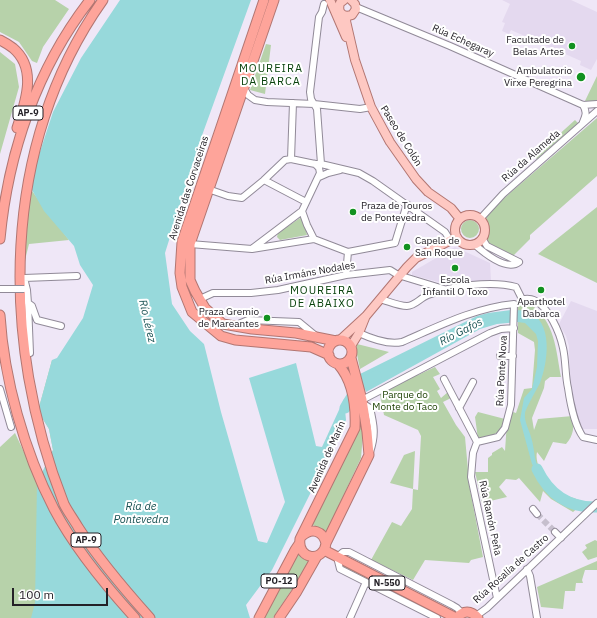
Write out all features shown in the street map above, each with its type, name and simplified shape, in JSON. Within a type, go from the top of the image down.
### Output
[{"type":"highway","name":"AP-9","points":[[0,239],[3,210],[11,168],[23,127],[46,71],[67,34],[90,0]]},
{"type":"highway","name":"AP-9","points":[[25,157],[33,130],[55,76],[76,40],[103,0]]},
{"type":"highway","name":"Avenida das Corvaceiras","points":[[264,0],[182,242],[180,273],[182,287],[192,312],[221,336],[235,340],[312,347],[329,355]]},
{"type":"highway","name":"Avenida das Corvaceiras","points":[[274,0],[190,244],[190,280],[205,308],[223,324],[338,340]]},
{"type":"highway","name":"AP-9","points":[[0,40],[14,49],[24,63],[28,81],[25,101],[8,158],[2,188],[3,210]]},
{"type":"highway","points":[[9,278],[10,302]]},
{"type":"highway","name":"AP-9","points":[[0,315],[1,335],[10,384],[20,423],[30,453],[54,509],[84,557],[135,618]]},
{"type":"highway","points":[[338,340],[346,341],[351,346],[353,352],[351,358],[345,363],[338,364],[332,361],[328,352],[330,345],[338,340]]},
{"type":"highway","name":"Avenida de Marín","points":[[351,358],[353,384]]},
{"type":"highway","name":"Avenida de Marín","points":[[279,618],[322,550],[369,455],[367,432],[360,400],[353,384],[338,364]]},
{"type":"highway","name":"AP-9","points":[[22,389],[40,450],[64,505],[93,550],[150,618]]},
{"type":"highway","name":"Avenida de Marín","points":[[259,618],[301,540],[355,428],[356,412],[360,400]]},
{"type":"highway","points":[[309,531],[317,531],[323,536],[322,550],[309,556],[300,548],[301,540],[309,531]]},
{"type":"highway","name":"N-550","points":[[322,550],[437,608],[458,616]]},
{"type":"highway","name":"Rúa Rosalía de Castro","points":[[458,616],[469,612],[477,617]]},
{"type":"main road","name":"Paseo de Colón","points":[[347,1],[340,3],[339,10],[347,16],[346,21],[352,47],[371,107],[390,142],[416,180],[428,192],[451,208],[460,219]]},
{"type":"main road","points":[[347,1],[354,14],[347,16]]},
{"type":"main road","name":"Paseo de Colón","points":[[327,2],[352,47]]},
{"type":"main road","points":[[338,340],[366,316],[398,276],[416,258],[453,238],[456,233],[456,225],[460,219],[470,215],[480,219],[485,228],[482,238],[474,244],[464,243],[453,238]]},
{"type":"main road","points":[[351,346],[359,333],[366,316]]},
{"type":"street","name":"Rúa Echegaray","points":[[347,1],[583,105],[597,104]]},
{"type":"street","points":[[252,249],[302,211],[319,177],[317,109],[311,99],[310,92],[319,17],[327,2]]},
{"type":"street","points":[[244,88],[248,95],[255,100],[360,109],[371,107]]},
{"type":"street","points":[[291,159],[293,104]]},
{"type":"street","points":[[583,105],[586,110],[586,114],[583,124]]},
{"type":"street","name":"Rúa da Alameda","points":[[480,219],[503,194],[597,111]]},
{"type":"street","points":[[208,189],[228,196],[242,198],[285,160],[291,159],[318,164],[359,173],[407,204],[453,238]]},
{"type":"street","points":[[319,177],[341,170]]},
{"type":"street","points":[[264,180],[306,202]]},
{"type":"street","points":[[190,244],[252,249],[314,239],[348,252],[395,243],[407,204]]},
{"type":"street","points":[[302,211],[314,239]]},
{"type":"street","points":[[273,233],[273,242],[277,245]]},
{"type":"street","points":[[474,244],[487,255],[496,260],[513,264],[519,262],[488,246],[482,238]]},
{"type":"street","points":[[346,275],[348,252]]},
{"type":"street","name":"Rúa Irmáns Nodales","points":[[200,299],[213,293],[251,293],[278,290],[346,275],[390,270],[398,276],[444,289]]},
{"type":"street","points":[[26,371],[30,356],[28,303],[24,278],[77,276]]},
{"type":"street","points":[[380,299],[406,306],[414,305],[421,298],[444,289],[468,285],[510,285],[516,287],[522,299]]},
{"type":"street","points":[[0,289],[26,289]]},
{"type":"street","points":[[359,333],[377,340],[396,344],[468,314],[487,309],[514,307],[522,299],[533,299],[547,312],[561,338],[568,394],[578,430],[583,437],[597,440]]},
{"type":"street","points":[[28,303],[32,306],[37,320],[61,326]]},
{"type":"street","name":"Rúa Ponte Nova","points":[[476,442],[498,437],[506,428],[511,405],[514,307]]},
{"type":"street","points":[[360,400],[483,336],[514,326]]},
{"type":"street","points":[[500,356],[513,356]]},
{"type":"street","points":[[444,379],[476,442]]},
{"type":"street","points":[[459,408],[473,382]]},
{"type":"street","points":[[0,389],[11,427]]},
{"type":"street","name":"Rúa Ramón Peña","points":[[476,442],[473,453],[471,477],[497,598]]},
{"type":"street","name":"Rúa Rosalía de Castro","points":[[477,617],[597,503]]},
{"type":"street","name":"Rúa Rosalía de Castro","points":[[555,532],[561,538]]},
{"type":"street","name":"N-550","points":[[337,557],[343,552],[349,552],[452,605],[457,608],[458,616]]},
{"type":"street","points":[[337,557],[340,569],[437,618]]},
{"type":"street","points":[[527,569],[530,576],[537,618]]},
{"type":"street","points":[[350,618],[366,582]]},
{"type":"street","points":[[426,612],[437,608]]},
{"type":"shaded area","name":"Facultade de Belas Artes","points":[[502,0],[571,0],[597,12],[597,59],[591,70],[580,65],[581,61],[511,30],[509,34],[502,31],[505,23],[502,22],[510,4]]},
{"type":"shaded area","name":"Escola Infantil O Toxo","points":[[455,247],[490,263],[491,280],[446,284],[412,275],[412,272]]},
{"type":"shaded area","points":[[571,301],[597,311],[597,429],[581,429],[570,391],[569,346],[566,336],[559,324]]},
{"type":"green space","points":[[0,0],[55,0],[69,9],[43,47],[37,63],[32,61],[19,42],[0,32]]},
{"type":"green space","points":[[266,44],[271,45],[265,94],[250,90]]},
{"type":"green space","points":[[0,52],[15,64],[19,87],[0,154]]},
{"type":"green space","points":[[597,76],[597,101],[585,101]]},
{"type":"green space","points":[[597,118],[597,176],[530,235],[530,239],[510,259],[487,248],[488,233],[486,215]]},
{"type":"green space","points":[[575,120],[578,123],[537,159],[534,157]]},
{"type":"green space","points":[[26,183],[69,240],[29,244],[25,260],[16,261]]},
{"type":"green space","points":[[597,207],[597,283],[538,254]]},
{"type":"green space","points":[[303,216],[307,235],[280,240],[277,237],[278,233]]},
{"type":"green space","points":[[466,220],[474,220],[479,225],[477,236],[474,238],[466,238],[461,233],[461,225]]},
{"type":"green space","points":[[530,304],[545,319],[549,327],[556,347],[561,377],[550,377],[545,381],[544,388],[532,418],[534,430],[538,419],[573,416],[572,434],[569,441],[566,444],[553,442],[544,461],[537,452],[537,463],[542,474],[554,488],[564,494],[585,502],[573,512],[551,499],[543,491],[540,502],[519,478],[516,480],[506,479],[499,487],[507,497],[482,503],[475,472],[488,472],[488,458],[492,455],[492,453],[502,447],[505,451],[507,421],[510,411],[516,413],[524,389],[532,388],[535,350],[534,342],[518,333],[518,306]]},
{"type":"green space","points":[[357,344],[389,352],[360,369],[356,350]]},
{"type":"green space","points":[[52,360],[126,618],[0,618],[0,447],[15,433],[38,482],[53,450],[49,429],[38,411]]},
{"type":"green space","name":"Parque do Monte do Taco","points":[[435,367],[440,374],[433,377],[440,389],[437,391],[441,398],[448,392],[451,398],[443,402],[456,425],[465,437],[468,479],[483,557],[471,560],[469,563],[425,560],[413,580],[371,560],[392,522],[401,526],[412,509],[413,489],[418,490],[421,436],[418,430],[384,415],[379,390],[417,370],[418,375]]},
{"type":"green space","points":[[478,412],[505,419],[502,428],[496,434],[478,439],[475,417]]},
{"type":"green space","points":[[361,415],[363,434],[361,458],[326,533],[318,527],[312,525],[353,442],[358,427],[359,416]]},
{"type":"green space","points":[[415,451],[413,489],[390,483],[404,455]]},
{"type":"green space","points":[[595,540],[597,541],[597,557],[588,560],[582,552],[587,548],[585,545]]},
{"type":"green space","points":[[297,552],[302,558],[310,562],[273,618],[262,618]]},
{"type":"green space","points":[[597,561],[597,570],[585,570],[582,580],[583,583],[576,583],[575,591],[565,591],[563,609],[541,607],[537,587]]},
{"type":"green space","points":[[342,564],[431,609],[426,610],[340,567]]},
{"type":"water","name":"Ría de Pontevedra","points":[[120,0],[251,0],[200,141],[165,253],[172,304],[190,331],[204,344],[221,412],[258,541],[267,543],[285,502],[249,378],[296,363],[316,446],[322,447],[344,399],[346,420],[272,570],[246,605],[250,618],[31,618],[35,603],[37,483],[53,450],[49,429],[38,411],[52,360],[57,358],[83,318],[93,285],[80,265],[74,246],[44,211],[32,190],[35,167],[53,112],[81,58]]},
{"type":"water","name":"Río Gafos","points":[[511,310],[527,311],[536,316],[542,324],[547,343],[547,354],[543,374],[525,413],[536,461],[543,481],[532,464],[520,420],[524,398],[532,389],[537,367],[538,341],[536,334],[525,323],[518,322],[497,324],[480,329],[366,392],[360,374],[477,316]]},
{"type":"waterway","name":"Río Gafos","points":[[345,408],[358,389],[376,376]]},
{"type":"waterway","name":"Río Gafos","points":[[537,469],[547,486],[561,498],[577,505],[597,507]]},
{"type":"tunnel","points":[[537,514],[555,532]]},
{"type":"place","name":"Facultade de Belas Artes","points":[[572,46]]},
{"type":"place","name":"Ambulatorio Virxe Peregrina","points":[[581,77]]},
{"type":"place","name":"Praza de Touros de Pontevedra","points":[[353,212]]},
{"type":"place","name":"Capela de San Roque","points":[[407,247]]},
{"type":"place","name":"Escola Infantil O Toxo","points":[[455,268]]},
{"type":"place","name":"Aparthotel Dabarca","points":[[541,290]]},
{"type":"place","name":"Praza Gremio de Mareantes","points":[[267,318]]},
{"type":"district","name":"MOUREIRA DA BARCA","points":[[271,75]]},
{"type":"district","name":"MOUREIRA DE ABAIXO","points":[[322,297]]},
{"type":"water label","name":"Río Lérez","points":[[147,321]]}]
